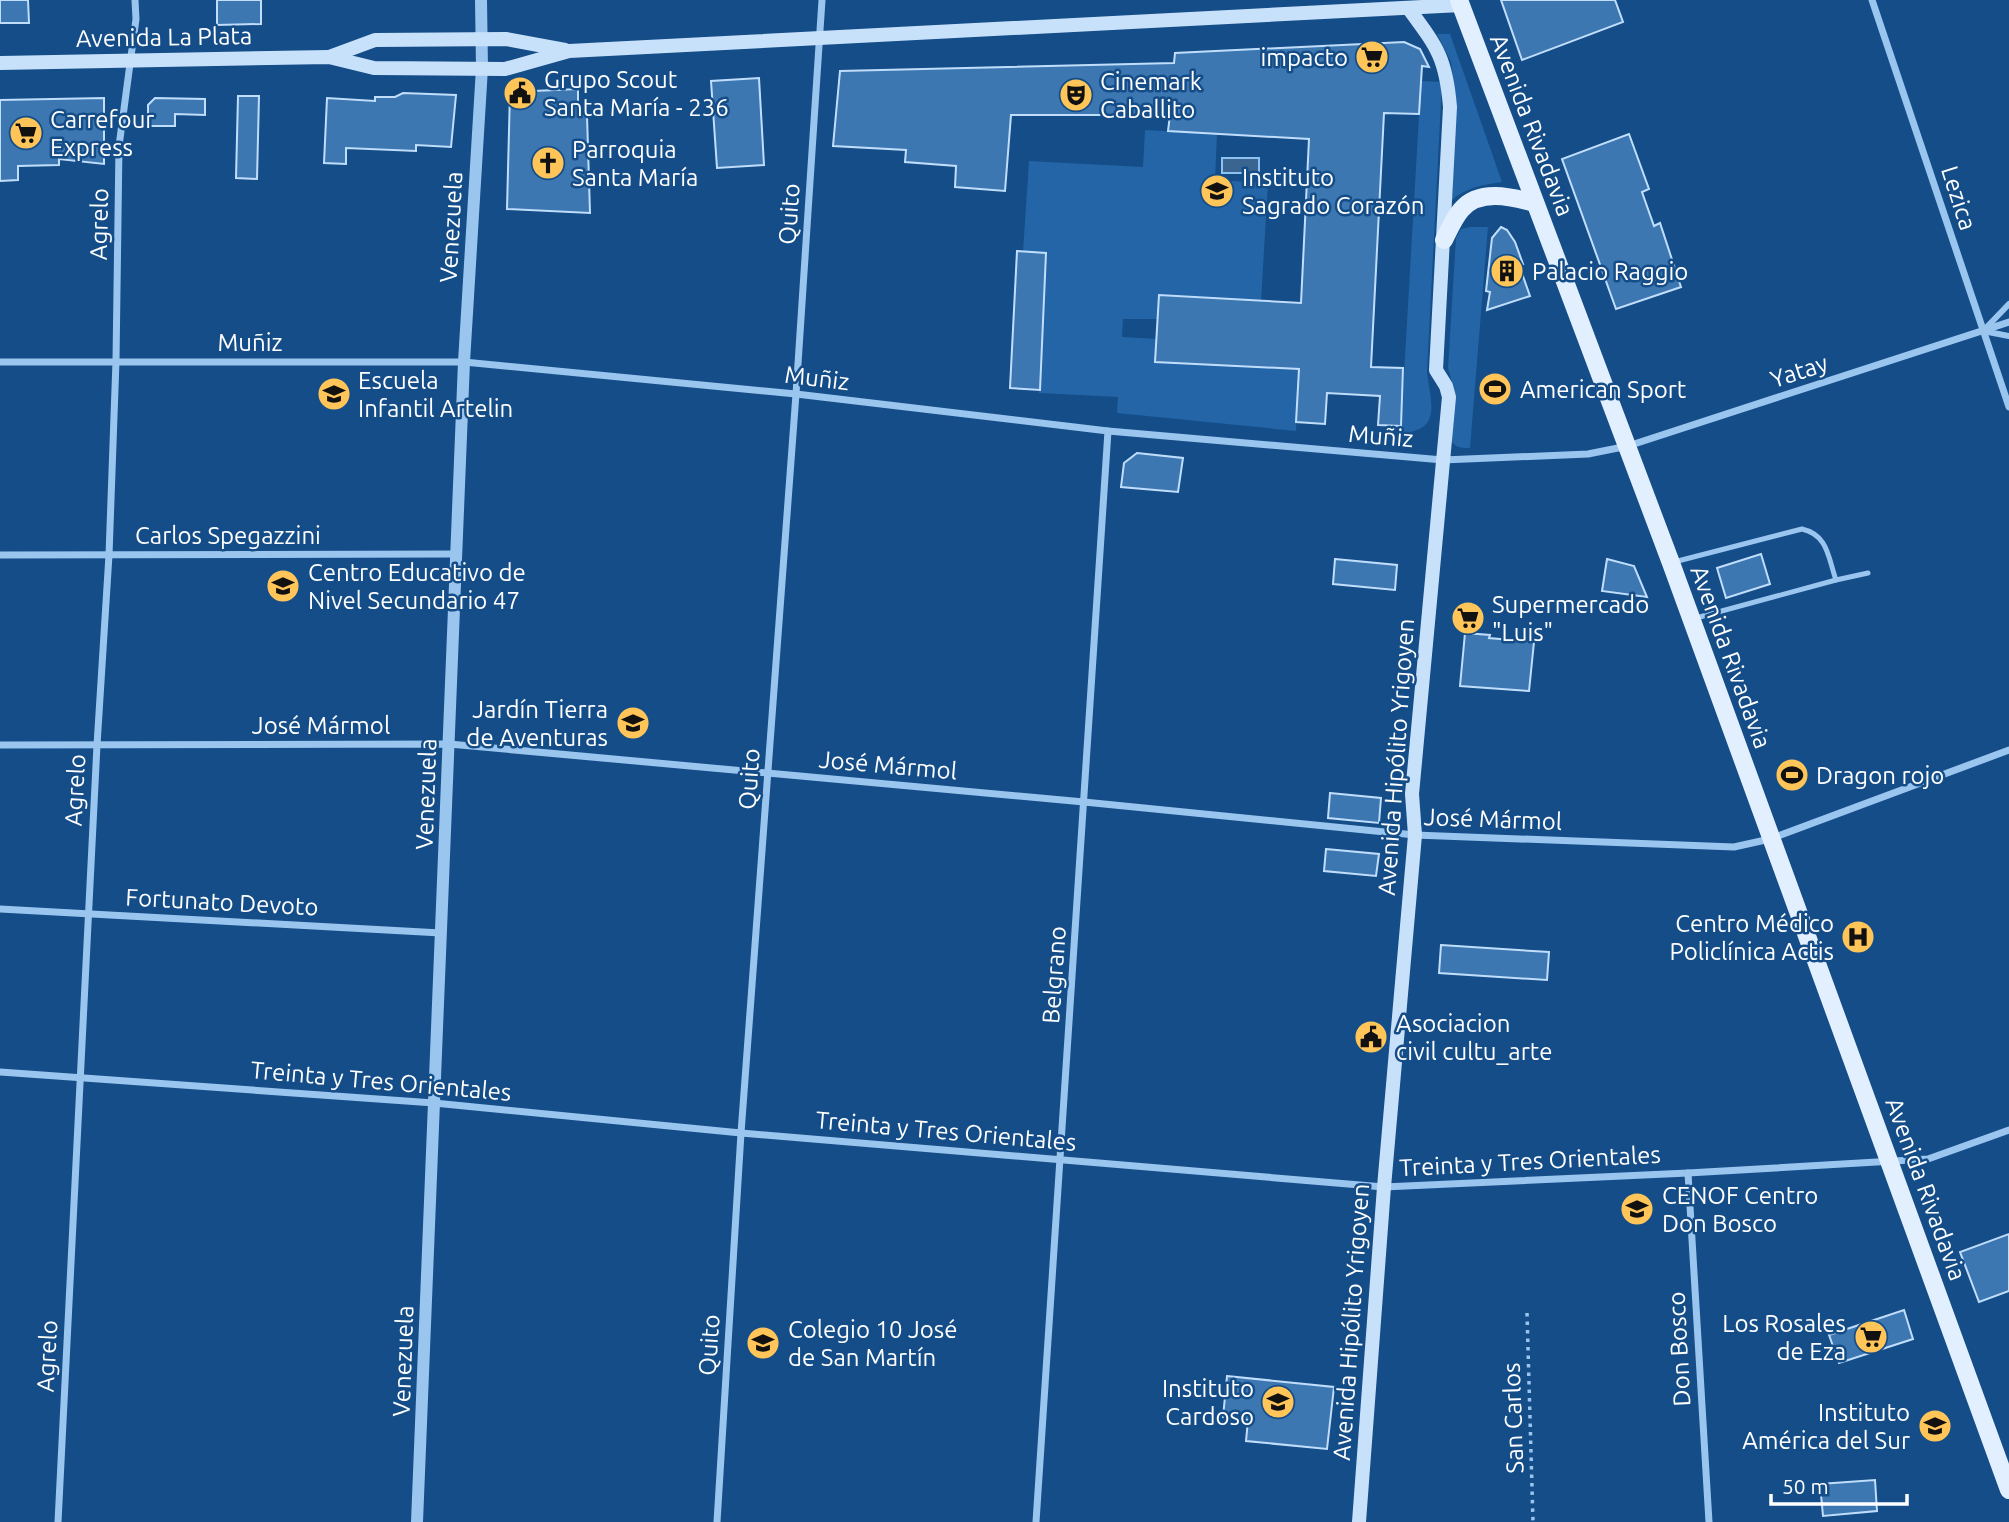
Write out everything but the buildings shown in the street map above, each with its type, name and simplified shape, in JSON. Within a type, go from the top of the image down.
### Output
[{"type":"main road","name":"Avenida La Plata","points":[[329,57],[375,40],[506,40],[569,51],[1409,9],[1460,3]]},
{"type":"main road","name":"Avenida Rivadavia","points":[[1460,3],[1628,446],[2009,1490]]},
{"type":"main road","name":"Avenida Hipólito Yrigoyen","points":[[1359,1522],[1384,1187],[1415,835],[1412,794],[1448,391],[1436,369],[1450,107],[1448,85],[1440,53],[1409,9]]},
{"type":"main road","name":"Avenida La Plata","points":[[0,63],[329,57],[374,68],[505,69],[569,51]]},
{"type":"main road","points":[[1444,240],[1459,212],[1467,204],[1479,199],[1499,195],[1535,203]]},
{"type":"street","name":"Agrelo","points":[[58,1522],[109,555],[117,361],[119,146],[136,19],[135,0]]},
{"type":"street","name":"Venezuela","points":[[417,1522],[464,362],[482,68],[481,0]]},
{"type":"street","name":"Quito","points":[[717,1522],[741,1133],[769,773],[822,0]]},
{"type":"street","name":"Lezica","points":[[1872,0],[2009,407]]},
{"type":"street","name":"Yatay","points":[[1983,331],[2009,304]]},
{"type":"street","name":"Yatay","points":[[1628,446],[2009,322]]},
{"type":"street","name":"Yatay","points":[[1983,331],[2009,336]]},
{"type":"street","name":"Muñiz","points":[[0,362],[464,362],[796,394],[1108,431],[1443,460],[1588,454],[1628,446]]},
{"type":"street","name":"Belgrano","points":[[1036,1522],[1108,431]]},
{"type":"street","name":"Carlos Spegazzini","points":[[0,555],[457,554]]},
{"type":"street","name":"José Mármol","points":[[0,745],[449,744],[1415,835],[1734,847],[1770,839],[2009,750]]},
{"type":"street","name":"Fortunato Devoto","points":[[0,909],[441,933]]},
{"type":"street","name":"Treinta y Tres Orientales","points":[[0,1072],[434,1103],[741,1133],[1384,1187],[1928,1159],[2009,1130]]},
{"type":"street","name":"Don Bosco","points":[[1688,1173],[1709,1522]]},
{"type":"lane","points":[[1671,563],[1802,529],[1814,532],[1822,539],[1836,580]]},
{"type":"lane","points":[[1690,619],[1868,573]]},
{"type":"path","name":"San Carlos","points":[[1527,1313],[1533,1522]]},
{"type":"shaded area","points":[[1437,34],[1450,34],[1502,182],[1469,189],[1452,200],[1456,107],[1451,62]]},
{"type":"shaded area","points":[[1421,81],[1442,82],[1427,372],[1431,412],[1424,426],[1416,431],[1403,433],[1401,426]]},
{"type":"shaded area","points":[[1145,130],[1217,134],[1215,180],[1268,183],[1261,301],[1159,295],[1158,319],[1123,319],[1122,337],[1157,339],[1156,362],[1312,370],[1298,386],[1296,431],[1117,413],[1118,397],[1039,393],[1046,253],[1023,252],[1029,161],[1143,167]]},
{"type":"shaded area","points":[[1222,158],[1259,158],[1259,173],[1222,173]]},
{"type":"shaded area","points":[[1488,227],[1470,448],[1461,448],[1451,440],[1453,386],[1448,368],[1456,238],[1461,229]]},
{"type":"place","name":"impacto","points":[[1372,57]]},
{"type":"place","name":"Grupo Scout Santa María - 236","points":[[520,93]]},
{"type":"place","name":"Cinemark Caballito","points":[[1076,95]]},
{"type":"place","name":"Carrefour Express","points":[[26,133]]},
{"type":"place","name":"Parroquia Santa María","points":[[548,163]]},
{"type":"place","name":"Instituto Sagrado Corazón","points":[[1217,191]]},
{"type":"place","name":"Palacio Raggio","points":[[1507,271]]},
{"type":"place","name":"American Sport","points":[[1495,389]]},
{"type":"place","name":"Escuela Infantil Artelin","points":[[334,394]]},
{"type":"place","name":"Centro Educativo de Nivel Secundario 47","points":[[283,586]]},
{"type":"place","name":"Supermercado \"Luis\"","points":[[1468,618]]},
{"type":"place","name":"Jardín Tierra de Aventuras","points":[[633,723]]},
{"type":"place","name":"Dragon rojo","points":[[1792,775]]},
{"type":"place","name":"Centro Médico Policlínica Actis","points":[[1858,937]]},
{"type":"place","name":"Asociacion civil cultu_arte","points":[[1371,1037]]},
{"type":"place","name":"CENOF Centro Don Bosco","points":[[1637,1209]]},
{"type":"place","name":"Los Rosales de Eza","points":[[1871,1337]]},
{"type":"place","name":"Colegio 10 José de San Martín","points":[[763,1343]]},
{"type":"place","name":"Instituto Cardoso","points":[[1278,1402]]},
{"type":"place","name":"Instituto América del Sur","points":[[1935,1426]]}]
